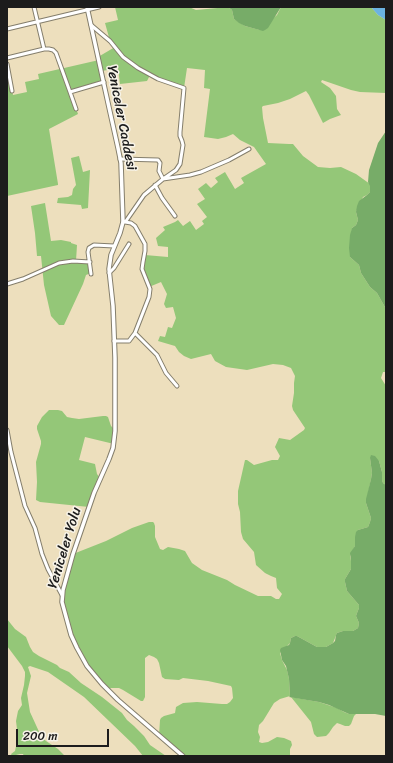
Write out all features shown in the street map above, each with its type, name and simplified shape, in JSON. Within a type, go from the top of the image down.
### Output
[{"type":"street","points":[[34,7],[44,49]]},
{"type":"street","points":[[7,29],[87,8],[99,7]]},
{"type":"street","name":"Yeniceler Caddesi","points":[[87,8],[120,159],[124,222],[114,246],[110,260],[109,273],[113,306],[115,401]]},
{"type":"street","points":[[91,25],[110,42],[123,57],[138,68],[158,79],[184,88],[180,132],[183,145],[180,164],[176,170],[144,195],[124,222],[131,223],[135,226],[145,244],[146,249],[142,269],[150,289],[149,297],[136,333],[129,341],[114,341]]},
{"type":"street","points":[[7,58],[44,49],[52,50],[56,54],[76,109]]},
{"type":"street","points":[[7,64],[12,91]]},
{"type":"street","points":[[70,92],[104,82]]},
{"type":"street","points":[[163,179],[201,172],[229,160],[249,149]]},
{"type":"street","points":[[120,159],[158,160],[160,164],[159,171],[163,179]]},
{"type":"street","points":[[155,185],[175,216]]},
{"type":"street","points":[[109,273],[114,268],[129,244]]},
{"type":"street","points":[[91,274],[88,252],[90,246],[114,246]]},
{"type":"street","points":[[7,284],[23,279],[59,263],[72,261],[90,262]]},
{"type":"street","points":[[136,333],[157,355],[166,373],[177,386]]},
{"type":"street","name":"Yeniceler Yolu","points":[[115,401],[115,431],[113,448],[87,512],[70,563],[62,595],[62,602],[72,635],[86,666],[118,700],[183,756]]},
{"type":"street","points":[[7,430],[25,506],[35,528],[48,569],[62,595]]},
{"type":"green space","points":[[115,7],[189,7],[196,10],[228,7],[232,10],[234,19],[245,26],[260,30],[277,15],[281,7],[371,7],[378,15],[386,20],[386,93],[360,92],[322,80],[321,82],[330,88],[336,96],[337,109],[341,115],[323,123],[306,91],[290,99],[262,107],[268,143],[293,144],[303,156],[318,167],[341,167],[356,174],[370,184],[370,192],[363,197],[356,212],[358,220],[356,225],[352,228],[350,257],[359,265],[361,273],[370,287],[377,293],[386,309],[386,372],[383,372],[381,378],[386,386],[386,485],[382,480],[382,472],[379,461],[370,458],[372,473],[366,503],[371,518],[368,527],[358,530],[355,546],[350,556],[351,569],[345,579],[347,591],[359,605],[356,616],[359,623],[358,628],[353,631],[343,631],[337,633],[333,643],[326,647],[317,647],[295,636],[291,638],[290,643],[280,653],[287,670],[290,696],[280,699],[274,703],[259,725],[258,732],[260,737],[259,742],[262,743],[268,742],[277,737],[291,741],[292,745],[290,749],[290,756],[183,756],[159,736],[161,718],[175,713],[176,707],[183,703],[197,702],[227,704],[233,698],[231,686],[183,678],[179,680],[165,679],[162,677],[157,659],[149,655],[145,658],[145,697],[143,701],[141,701],[119,688],[111,688],[108,690],[92,673],[71,635],[62,595],[73,554],[149,522],[154,523],[155,537],[160,549],[163,550],[168,547],[185,551],[192,563],[202,570],[227,580],[258,596],[271,596],[279,599],[282,594],[277,588],[276,578],[265,573],[256,565],[254,552],[243,539],[238,504],[238,491],[245,460],[254,465],[272,460],[278,460],[280,456],[275,447],[279,438],[290,440],[305,428],[292,406],[295,376],[291,368],[273,364],[247,370],[226,367],[215,361],[211,354],[191,359],[179,352],[175,346],[158,341],[160,336],[165,337],[168,327],[172,328],[176,318],[173,307],[166,308],[164,304],[167,294],[161,282],[149,287],[142,269],[145,255],[168,257],[168,247],[158,246],[156,238],[165,230],[163,227],[178,220],[183,226],[190,221],[196,230],[204,224],[202,221],[207,217],[197,204],[205,199],[198,189],[206,183],[211,188],[218,182],[215,178],[225,172],[235,189],[244,183],[241,178],[266,164],[254,147],[240,140],[233,134],[218,139],[204,137],[210,89],[204,88],[205,70],[187,68],[184,88],[150,75],[147,81],[120,84],[118,68],[102,71],[104,82],[70,92],[78,114],[49,129],[58,185],[7,196],[7,64],[13,95],[27,92],[25,82],[39,79],[38,74],[99,60],[98,57],[115,47],[110,41],[105,23],[118,20]]},
{"type":"green space","points":[[228,7],[281,7],[268,28],[263,31],[239,23],[234,19],[232,10]]},
{"type":"green space","points":[[386,131],[386,309],[377,293],[370,287],[361,273],[359,265],[350,257],[349,248],[352,228],[356,225],[358,220],[356,212],[357,206],[359,201],[370,192],[368,182],[369,170],[378,143]]},
{"type":"green space","points":[[79,156],[83,172],[90,170],[88,208],[82,209],[81,205],[57,203],[58,198],[72,195],[73,189],[76,185],[71,158]]},
{"type":"green space","points":[[45,203],[51,241],[61,240],[77,245],[76,261],[90,262],[91,273],[86,275],[64,325],[59,325],[51,316],[44,285],[41,256],[37,256],[31,206]]},
{"type":"green space","points":[[49,410],[62,411],[67,417],[79,419],[106,416],[108,417],[111,426],[115,430],[114,444],[85,437],[79,460],[95,464],[97,474],[100,478],[89,507],[40,502],[36,500],[36,462],[41,444],[37,426],[42,417]]},
{"type":"green space","points":[[371,455],[375,456],[379,461],[382,472],[382,480],[386,485],[386,716],[375,714],[349,714],[319,702],[289,697],[289,679],[280,650],[281,648],[289,645],[291,638],[295,636],[317,647],[326,647],[335,641],[337,633],[343,631],[353,631],[358,628],[359,623],[356,616],[359,605],[347,591],[345,579],[351,569],[350,553],[355,546],[356,532],[368,527],[371,518],[366,499],[372,473]]},
{"type":"green space","points":[[7,619],[15,629],[26,637],[33,652],[69,672],[81,683],[102,697],[122,713],[127,720],[144,736],[150,745],[166,756],[143,756],[135,746],[84,697],[48,672],[30,666],[28,667],[31,676],[27,693],[30,712],[41,736],[65,756],[24,756],[23,754],[20,754],[12,756],[11,754],[15,751],[18,737],[16,721],[18,711],[22,705],[21,698],[25,672],[7,646]]},
{"type":"green space","points":[[291,697],[319,702],[349,714],[356,714],[349,726],[337,723],[326,736],[317,737],[314,734],[311,722]]},
{"type":"water","points":[[371,7],[386,7],[386,20],[378,15]]}]
